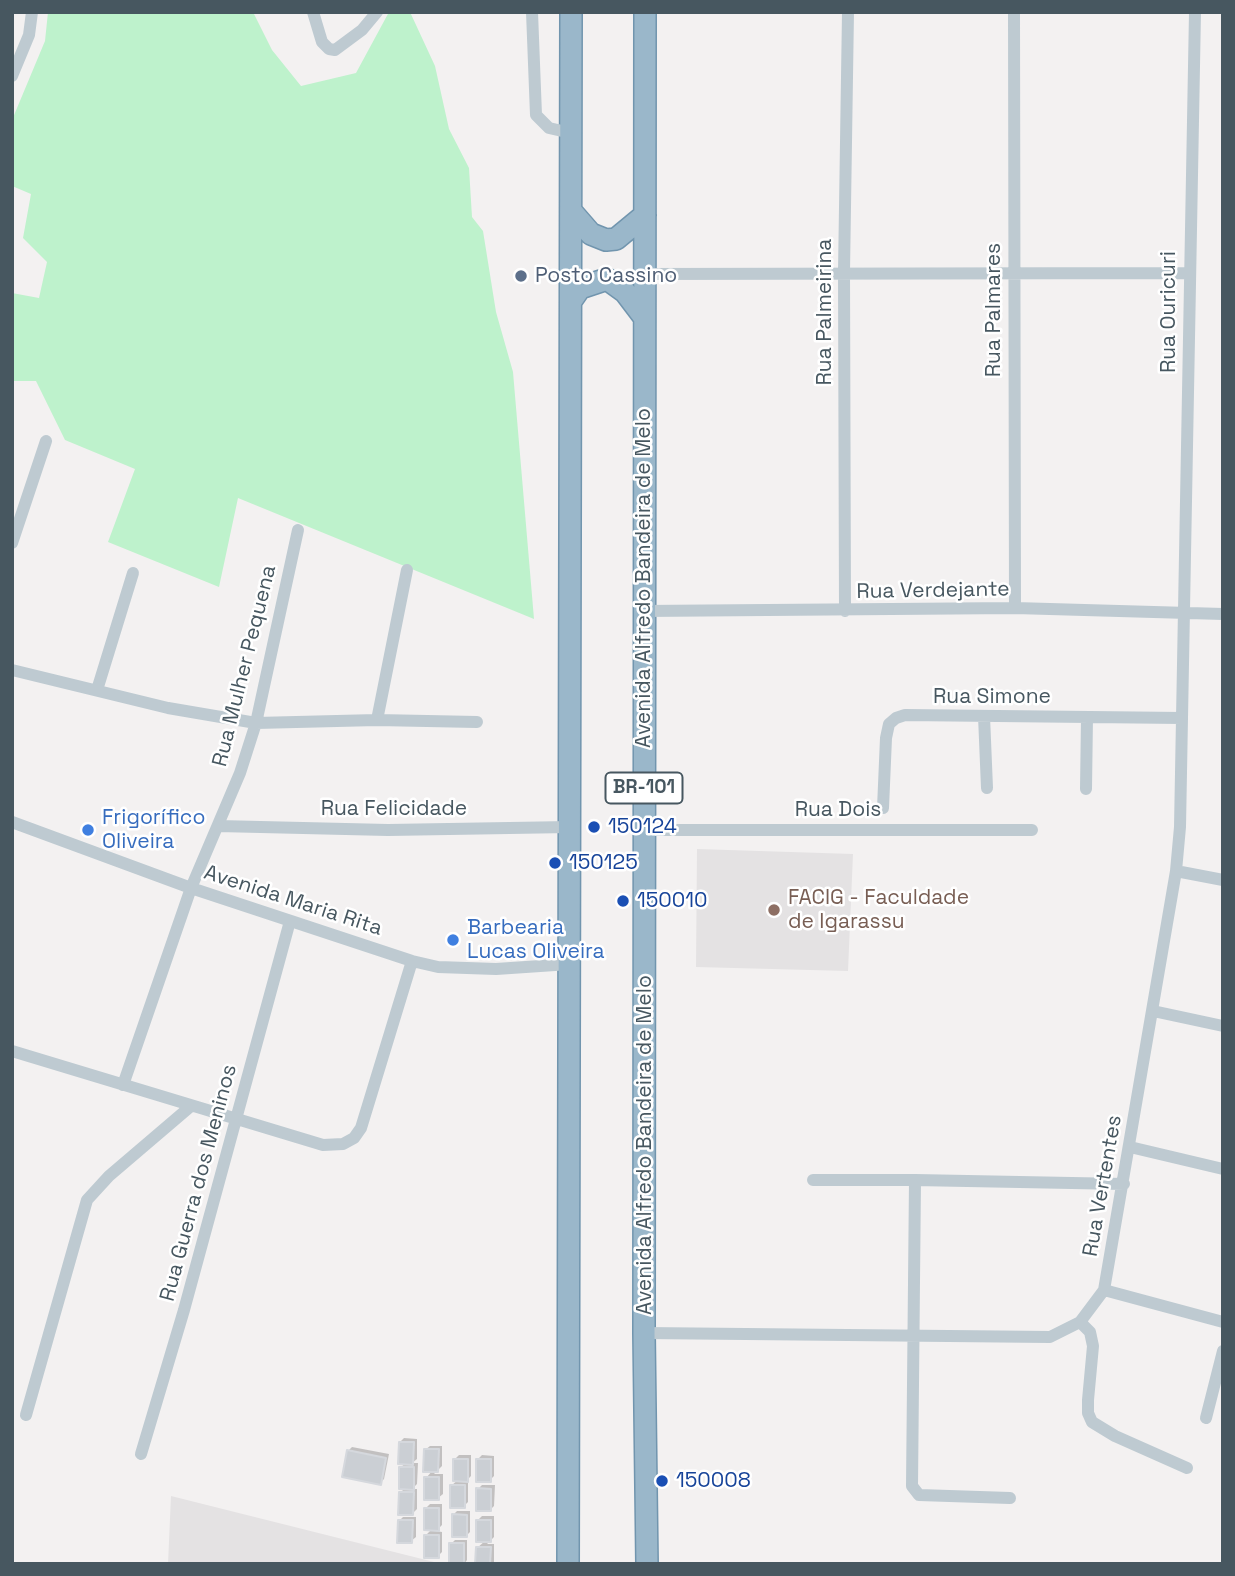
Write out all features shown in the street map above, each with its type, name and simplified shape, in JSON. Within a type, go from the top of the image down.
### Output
[{"type":"highway","points":[[568,1564],[571,12]]},
{"type":"highway","name":"Avenida Alfredo Bandeira de Melo","points":[[645,12],[643,611],[647,1564]]},
{"type":"highway","points":[[570,211],[592,234],[606,240],[616,239],[645,215]]},
{"type":"highway","points":[[571,301],[580,288],[607,279],[625,292],[644,317]]},
{"type":"street","points":[[12,76],[29,35],[32,12]]},
{"type":"street","points":[[313,12],[323,42],[332,50],[362,30],[377,12]]},
{"type":"street","points":[[532,12],[537,115],[549,128],[571,133]]},
{"type":"street","name":"Rua Palmeirina","points":[[845,611],[844,272],[848,12]]},
{"type":"street","name":"Rua Palmares","points":[[1014,12],[1015,608]]},
{"type":"street","name":"Rua Ouricuri","points":[[1185,613],[1195,12]]},
{"type":"street","points":[[645,274],[1189,273]]},
{"type":"street","points":[[12,543],[46,441]]},
{"type":"street","name":"Rua Mulher Pequena","points":[[123,1085],[191,888],[218,826],[256,723],[298,530]]},
{"type":"street","points":[[377,720],[407,570]]},
{"type":"street","points":[[97,691],[133,573]]},
{"type":"street","name":"Rua Verdejante","points":[[643,611],[1015,608],[1223,614]]},
{"type":"street","name":"Rua Vertentes","points":[[644,1333],[1050,1337],[1080,1322],[1104,1290],[1176,871],[1185,613]]},
{"type":"street","points":[[12,670],[168,708],[256,723],[377,720],[477,722]]},
{"type":"street","points":[[984,716],[987,788]]},
{"type":"street","points":[[1086,789],[1087,717]]},
{"type":"street","name":"Rua Simone","points":[[883,808],[886,738],[890,724],[896,718],[1182,718]]},
{"type":"street","name":"Avenida Maria Rita","points":[[12,822],[191,888],[412,961],[438,967],[496,970],[570,964]]},
{"type":"street","name":"Rua Felicidade","points":[[218,826],[388,830],[570,827]]},
{"type":"street","name":"Rua Dois","points":[[645,830],[1032,830]]},
{"type":"street","points":[[1176,871],[1223,880]]},
{"type":"street","name":"Rua Guerra dos Meninos","points":[[141,1454],[238,1118],[290,921]]},
{"type":"street","points":[[12,1051],[323,1145],[343,1144],[354,1138],[361,1128],[412,961]]},
{"type":"street","points":[[1153,1011],[1223,1026]]},
{"type":"street","points":[[26,1415],[87,1200],[109,1176],[191,1106]]},
{"type":"street","points":[[1130,1147],[1223,1169]]},
{"type":"street","points":[[813,1180],[1124,1184]]},
{"type":"street","points":[[915,1180],[912,1486],[919,1495],[1010,1498]]},
{"type":"street","points":[[1104,1290],[1223,1322]]},
{"type":"street","points":[[1080,1322],[1090,1332],[1093,1346],[1088,1400],[1088,1413],[1092,1422],[1115,1436],[1187,1468]]},
{"type":"street","points":[[1206,1418],[1223,1351]]},
{"type":"shaded area","name":"FACIG - Faculdade de Igarassu","points":[[697,849],[853,854],[848,971],[696,967]]},
{"type":"shaded area","points":[[171,1496],[442,1564],[168,1564]]},
{"type":"green space","points":[[48,12],[253,12],[272,50],[301,86],[356,73],[389,12],[410,12],[435,66],[449,129],[469,168],[472,217],[483,231],[496,312],[513,372],[534,619],[238,498],[219,587],[108,542],[135,469],[65,440],[36,381],[12,381],[12,293],[39,298],[47,262],[23,238],[31,194],[12,186],[12,120],[45,41]]},
{"type":"building","points":[[399,1442],[414,1442],[413,1465],[398,1464]]},
{"type":"building","points":[[424,1449],[439,1449],[438,1472],[423,1472]]},
{"type":"building","points":[[347,1450],[386,1458],[381,1485],[342,1477]]},
{"type":"building","points":[[453,1459],[468,1459],[468,1482],[453,1481]]},
{"type":"building","points":[[476,1459],[491,1459],[491,1482],[476,1482]]},
{"type":"building","points":[[399,1467],[414,1467],[414,1490],[399,1489]]},
{"type":"building","points":[[424,1477],[439,1477],[439,1500],[424,1500]]},
{"type":"building","points":[[450,1485],[465,1485],[465,1508],[450,1508]]},
{"type":"building","points":[[476,1488],[491,1489],[491,1511],[476,1511]]},
{"type":"building","points":[[399,1492],[414,1492],[413,1515],[398,1515]]},
{"type":"building","points":[[424,1508],[439,1508],[439,1531],[424,1530]]},
{"type":"building","points":[[452,1514],[467,1515],[467,1537],[452,1537]]},
{"type":"building","points":[[398,1520],[413,1520],[412,1543],[397,1543]]},
{"type":"building","points":[[476,1520],[491,1520],[491,1542],[476,1542]]},
{"type":"building","points":[[424,1535],[439,1535],[439,1558],[424,1558]]},
{"type":"building","points":[[449,1543],[464,1543],[464,1564],[449,1564]]},
{"type":"building","points":[[476,1547],[491,1547],[490,1564],[475,1564]]},
{"type":"place","name":"Posto Cassino","points":[[521,276]]},
{"type":"place","name":"150124","points":[[594,827]]},
{"type":"place","name":"Frigorífico Oliveira","points":[[88,830]]},
{"type":"place","name":"150125","points":[[555,863]]},
{"type":"place","name":"150010","points":[[623,901]]},
{"type":"place","name":"FACIG - Faculdade de Igarassu","points":[[774,910]]},
{"type":"place","name":"Barbearia Lucas Oliveira","points":[[453,940]]},
{"type":"place","name":"150008","points":[[662,1481]]}]
